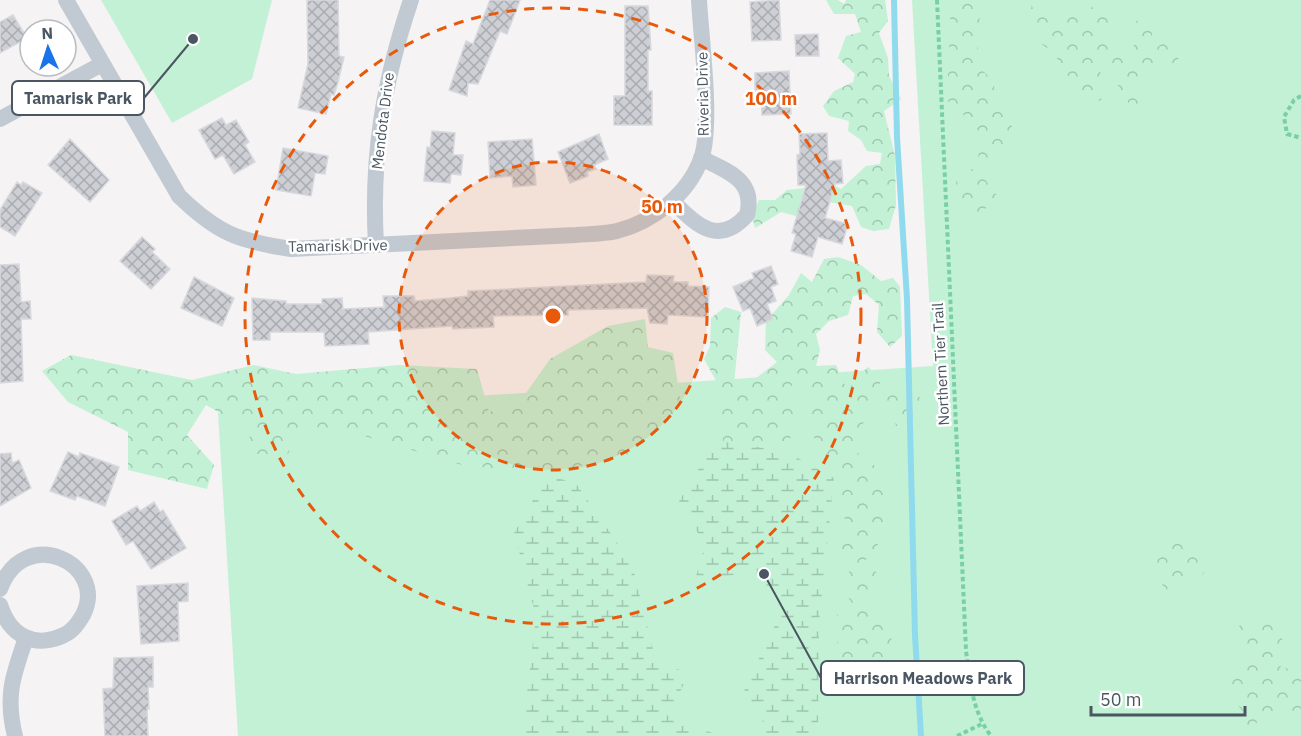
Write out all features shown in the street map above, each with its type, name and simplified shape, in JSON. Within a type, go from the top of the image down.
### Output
[{"type":"street","name":"Tamarisk Drive","points":[[66,0],[179,196],[199,215],[220,230],[247,242],[291,249],[618,230],[648,218],[673,202],[687,185]]},
{"type":"street","name":"Mendota Drive","points":[[376,245],[377,150],[384,94],[393,55],[411,0]]},
{"type":"street","name":"Riveria Drive","points":[[687,185],[701,158],[705,118],[699,0]]},
{"type":"street","points":[[0,119],[102,64]]},
{"type":"street","points":[[673,202],[697,225],[718,232],[731,228],[747,215],[748,192],[742,180],[701,158]]},
{"type":"street","points":[[0,589],[5,576],[14,565],[26,557],[54,555],[67,561],[78,570],[87,597],[84,612],[78,624],[67,634],[54,640],[40,641],[26,638],[14,630],[4,618],[0,605]]},
{"type":"street","points":[[15,736],[9,702],[11,682],[26,638]]},
{"type":"path","name":"Northern Tier Trail","points":[[937,0],[966,651],[970,688],[982,724],[991,736]]},
{"type":"path","points":[[1301,96],[1294,100],[1284,117],[1287,134],[1301,138]]},
{"type":"path","points":[[957,736],[982,724]]},
{"type":"green space","points":[[101,0],[272,0],[252,79],[172,123]]},
{"type":"green space","points":[[826,0],[838,0],[844,4],[846,0],[885,0],[888,21],[879,33],[888,58],[889,76],[901,99],[884,111],[895,156],[896,205],[889,229],[873,231],[861,227],[852,206],[817,200],[796,216],[781,212],[755,228],[752,215],[759,200],[775,200],[787,190],[833,185],[841,189],[866,166],[880,164],[882,153],[867,151],[861,140],[848,131],[849,121],[829,116],[823,106],[834,91],[853,82],[855,74],[838,58],[846,36],[861,32],[855,14],[834,14]]},
{"type":"green space","points":[[912,0],[1301,0],[1301,736],[238,736],[218,413],[933,366]]},
{"type":"green space","points":[[951,0],[974,0],[980,15],[977,65],[994,82],[995,106],[1008,117],[1018,141],[995,156],[984,178],[999,198],[975,217],[957,209],[956,175],[978,167],[979,131],[968,125],[961,109],[947,101]]},
{"type":"green space","points":[[1028,0],[1054,0],[1050,10],[1059,12],[1076,6],[1088,13],[1096,0],[1104,0],[1112,11],[1106,36],[1115,44],[1122,60],[1132,53],[1137,33],[1135,22],[1144,17],[1152,21],[1153,32],[1148,44],[1157,47],[1174,37],[1184,51],[1168,67],[1145,70],[1133,80],[1147,103],[1139,112],[1121,96],[1110,56],[1099,68],[1104,84],[1101,101],[1087,98],[1074,79],[1058,70],[1057,55],[1040,43],[1043,28],[1027,23],[1023,14],[1032,7]]},
{"type":"green space","points":[[838,257],[861,265],[881,281],[893,278],[900,287],[902,336],[890,347],[877,332],[879,305],[866,294],[853,296],[848,315],[829,321],[816,334],[820,350],[816,366],[836,365],[844,384],[854,386],[855,379],[868,367],[881,378],[879,389],[919,396],[924,407],[918,425],[896,426],[891,407],[877,404],[859,429],[854,450],[884,473],[889,494],[874,508],[885,518],[886,534],[865,561],[881,577],[883,589],[871,602],[893,636],[882,659],[861,671],[858,687],[843,694],[828,675],[836,653],[837,614],[854,606],[843,590],[851,567],[841,567],[835,551],[845,519],[832,497],[844,479],[818,447],[812,431],[813,389],[805,377],[790,387],[796,415],[790,440],[757,449],[723,444],[721,390],[704,359],[710,346],[711,318],[725,307],[741,312],[734,384],[747,385],[777,362],[765,350],[766,321],[789,295],[801,273],[812,282],[824,259]]},
{"type":"green space","points":[[645,319],[648,347],[673,353],[682,410],[632,454],[548,474],[462,465],[354,433],[302,425],[288,454],[253,454],[248,429],[206,405],[187,435],[214,465],[207,489],[128,470],[128,432],[68,402],[42,371],[71,355],[192,380],[254,365],[296,374],[399,365],[477,369],[489,412],[519,403],[550,359],[608,326]]},
{"type":"green space","points":[[716,440],[787,452],[834,478],[819,622],[818,736],[755,736],[764,724],[744,689],[782,611],[754,570],[694,584],[705,545],[679,501]]},
{"type":"green space","points":[[548,474],[577,485],[632,564],[656,662],[689,673],[668,717],[721,736],[522,736],[536,616],[514,533]]},
{"type":"green space","points":[[1176,540],[1202,551],[1209,565],[1199,580],[1181,578],[1166,590],[1154,573],[1158,550]]},
{"type":"green space","points":[[1244,618],[1278,621],[1283,643],[1279,666],[1299,672],[1301,670],[1301,710],[1278,712],[1248,727],[1241,709],[1227,692],[1230,674],[1241,669],[1245,656],[1232,639]]},
{"type":"building","points":[[307,0],[338,0],[339,56],[344,57],[334,95],[331,94],[326,114],[298,108],[308,64]]},
{"type":"building","points":[[490,0],[520,0],[507,34],[500,31],[478,84],[468,83],[467,96],[449,90],[466,41],[473,44]]},
{"type":"building","points":[[779,0],[781,40],[752,41],[750,2]]},
{"type":"building","points":[[625,6],[648,6],[651,50],[648,50],[648,91],[652,91],[652,125],[614,125],[614,96],[625,96]]},
{"type":"building","points":[[13,15],[18,23],[18,43],[0,53],[0,22]]},
{"type":"building","points":[[818,34],[819,56],[796,56],[795,35]]},
{"type":"building","points":[[789,71],[791,114],[762,115],[761,91],[755,91],[755,73]]},
{"type":"building","points":[[222,118],[226,125],[236,120],[249,142],[245,145],[255,162],[234,174],[223,155],[215,159],[199,130]]},
{"type":"building","points":[[432,131],[455,133],[453,155],[463,155],[461,175],[451,174],[450,183],[424,181],[427,147],[430,148]]},
{"type":"building","points":[[827,133],[828,161],[841,160],[843,183],[835,184],[825,218],[848,224],[842,244],[818,237],[812,257],[791,251],[796,234],[792,233],[806,185],[798,185],[799,134]]},
{"type":"building","points":[[599,134],[608,159],[594,165],[596,169],[587,172],[588,176],[570,183],[558,152]]},
{"type":"building","points":[[70,139],[109,180],[90,202],[48,165]]},
{"type":"building","points":[[532,139],[536,185],[513,187],[512,176],[490,178],[488,142]]},
{"type":"building","points":[[283,148],[328,156],[325,174],[315,173],[311,196],[276,190]]},
{"type":"building","points":[[17,182],[21,185],[23,182],[42,193],[15,236],[0,227],[0,210]]},
{"type":"building","points":[[142,237],[155,249],[152,252],[170,269],[151,289],[120,261]]},
{"type":"building","points":[[19,264],[21,302],[30,301],[31,319],[21,319],[23,381],[0,383],[0,265]]},
{"type":"building","points":[[771,266],[778,284],[771,287],[776,301],[767,304],[773,319],[757,326],[750,308],[743,311],[733,287],[754,278],[752,273]]},
{"type":"building","points":[[647,275],[674,276],[673,282],[688,282],[688,286],[709,287],[708,317],[668,315],[667,324],[650,323],[647,308],[568,310],[568,315],[493,316],[494,327],[453,329],[452,326],[368,332],[369,344],[325,346],[324,332],[270,332],[270,340],[253,340],[252,298],[286,301],[286,304],[322,304],[322,299],[342,298],[343,309],[384,307],[383,296],[414,296],[415,301],[468,296],[468,291],[646,282]]},
{"type":"building","points":[[194,277],[234,298],[222,326],[181,308]]},
{"type":"building","points":[[68,452],[79,457],[80,453],[119,467],[105,506],[77,496],[75,500],[50,491]]},
{"type":"building","points":[[11,453],[12,463],[19,460],[31,488],[0,506],[0,454]]},
{"type":"building","points":[[154,502],[160,512],[163,510],[186,548],[151,569],[133,541],[126,545],[112,521],[137,506],[140,511]]},
{"type":"building","points":[[188,583],[188,601],[178,602],[179,641],[141,644],[137,586]]},
{"type":"building","points":[[153,657],[153,687],[148,687],[148,736],[105,736],[103,689],[113,688],[114,658]]},
{"type":"waterway","points":[[894,0],[897,137],[907,299],[915,635],[921,736]]},
{"type":"place","name":"Tamarisk Park","points":[[193,39]]},
{"type":"place","name":"Harrison Meadows Park","points":[[764,574]]}]
